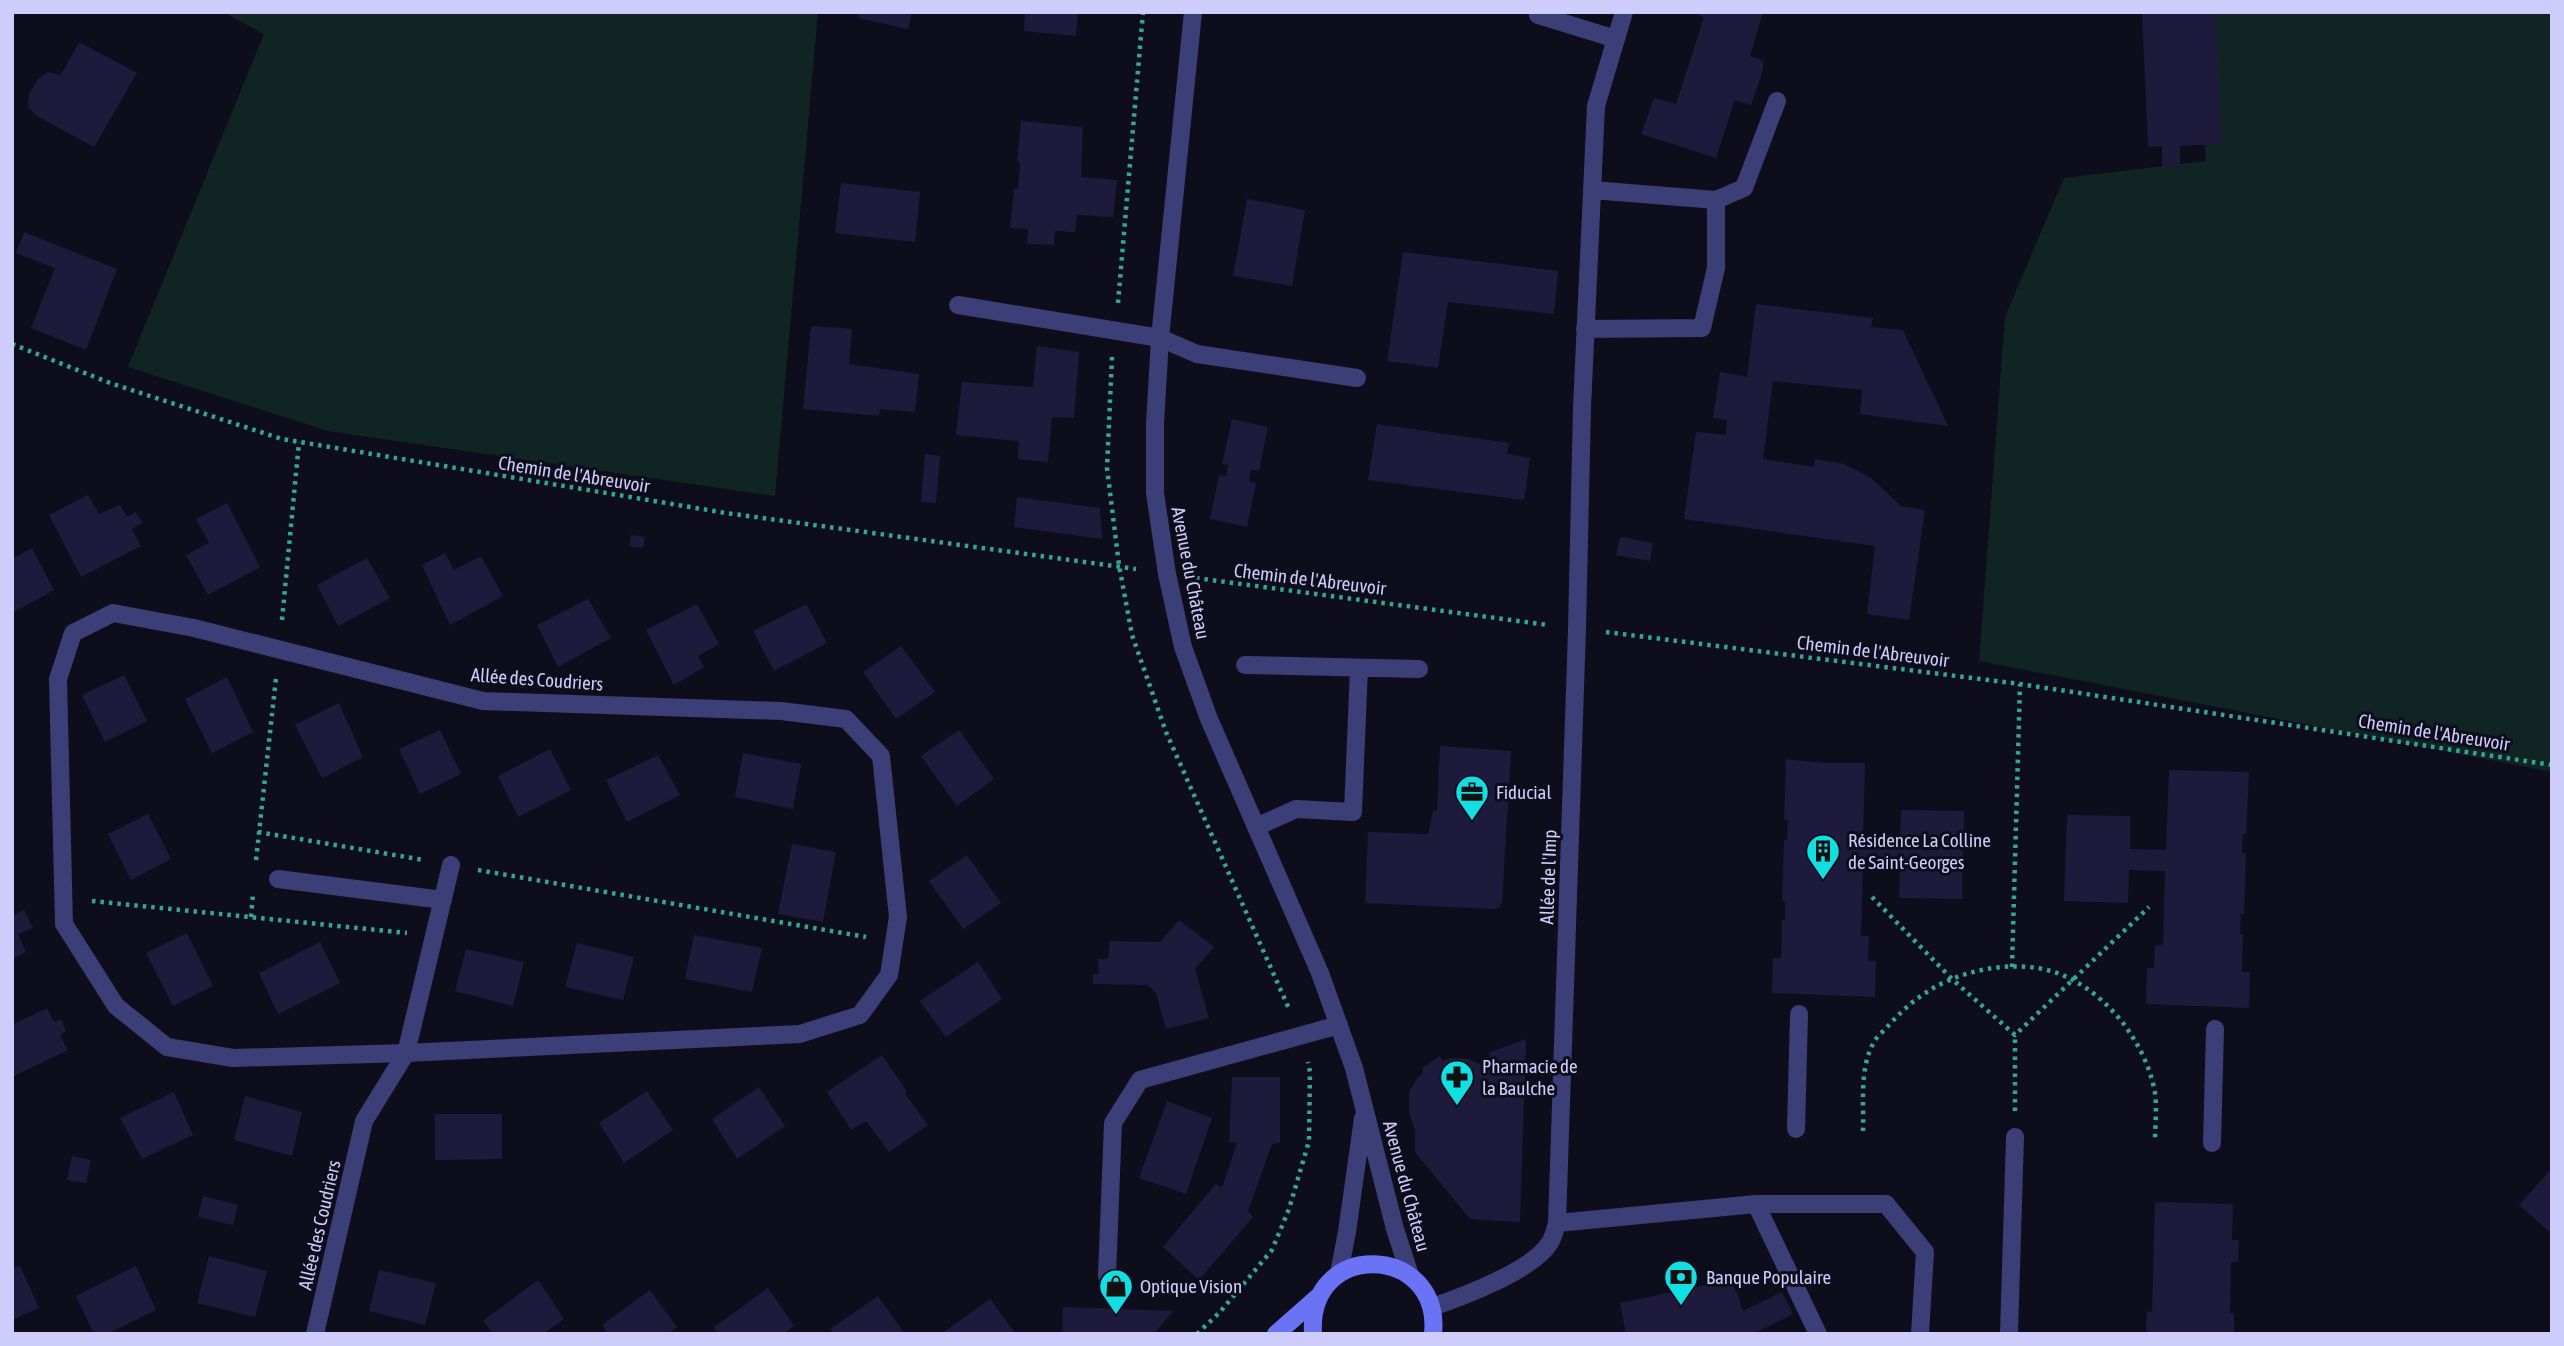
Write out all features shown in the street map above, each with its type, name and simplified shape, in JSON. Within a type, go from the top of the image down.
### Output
[{"type":"main road","points":[[1276,1334],[1318,1297],[1339,1273],[1356,1265],[1374,1263],[1393,1267],[1410,1275],[1423,1289],[1432,1307],[1434,1333]]},
{"type":"main road","points":[[1313,1334],[1312,1317],[1318,1297]]},
{"type":"street","name":"Avenue du Château","points":[[1193,12],[1160,338],[1155,424],[1155,493],[1167,574],[1187,659],[1209,719],[1320,973],[1339,1025],[1365,1108],[1395,1229],[1410,1275]]},
{"type":"street","name":"Allée de l'Imp","points":[[1557,1223],[1582,407],[1596,106],[1623,12]]},
{"type":"street","points":[[1538,15],[1616,38]]},
{"type":"street","points":[[1592,190],[1716,200],[1744,188],[1777,101]]},
{"type":"street","points":[[1586,329],[1702,328],[1716,268],[1716,200]]},
{"type":"street","points":[[958,305],[1160,338],[1197,354],[1357,378]]},
{"type":"street","name":"Allée des Coudriers","points":[[113,613],[194,628],[483,701],[781,711],[846,719],[881,756],[898,917],[894,942],[889,975],[860,1015],[800,1034],[406,1053],[233,1058],[167,1047],[116,1006],[64,924],[58,678],[73,632],[113,613]]},
{"type":"street","points":[[1245,665],[1419,669]]},
{"type":"street","points":[[1256,827],[1296,809],[1353,812],[1359,668]]},
{"type":"street","points":[[406,1053],[451,865]]},
{"type":"street","points":[[278,879],[443,900]]},
{"type":"street","points":[[1796,1129],[1799,1014]]},
{"type":"street","points":[[1107,1276],[1113,1123],[1140,1080],[1339,1025]]},
{"type":"street","points":[[2212,1143],[2214,1029]]},
{"type":"street","name":"Allée des Coudriers","points":[[315,1334],[364,1121],[406,1053]]},
{"type":"street","name":"Avenue du Château","points":[[1339,1273],[1365,1108]]},
{"type":"street","points":[[2009,1334],[2015,1136]]},
{"type":"street","points":[[1756,1203],[1818,1334]]},
{"type":"street","points":[[1432,1307],[1474,1293],[1535,1259],[1550,1244],[1557,1223],[1756,1203],[1886,1204],[1925,1251],[1920,1334]]},
{"type":"path","name":"Chemin de l'Abreuvoir","points":[[12,344],[110,383],[282,439],[726,513],[1119,565],[1146,571]]},
{"type":"path","name":"Chemin de l'Abreuvoir","points":[[1188,577],[2020,684],[2552,765]]},
{"type":"path","points":[[2012,967],[2020,684]]},
{"type":"path","points":[[258,832],[894,942]]},
{"type":"path","points":[[1872,897],[1952,979],[2015,1035]]},
{"type":"path","points":[[63,899],[434,935]]},
{"type":"path","points":[[2015,1136],[2015,1035],[2150,906]]},
{"type":"path","points":[[1863,1131],[1864,1075],[1874,1042],[1903,1010],[1925,991],[1952,979],[1979,970],[2012,967],[2047,970],[2073,981],[2098,999],[2125,1025],[2143,1058],[2155,1093],[2155,1141]]},
{"type":"green space","points":[[223,12],[818,12],[775,496],[328,431],[128,367],[264,34]]},
{"type":"green space","points":[[2195,12],[2552,12],[2552,772],[1979,661],[2005,317],[2064,178],[2206,161]]},
{"type":"building","points":[[860,12],[912,12],[908,29],[858,18]]},
{"type":"building","points":[[1025,12],[1078,12],[1076,36],[1024,31]]},
{"type":"building","points":[[1690,12],[1763,12],[1750,56],[1764,61],[1762,73],[1751,105],[1735,100],[1716,158],[1641,134],[1654,98],[1676,104],[1704,17]]},
{"type":"building","points":[[2142,12],[2216,12],[2222,144],[2180,146],[2180,166],[2162,167],[2162,146],[2148,147]]},
{"type":"building","points":[[79,42],[137,73],[94,147],[37,116],[28,107],[29,94],[38,79],[48,72],[61,75]]},
{"type":"building","points":[[1021,121],[1083,127],[1081,177],[1117,180],[1113,217],[1077,215],[1075,232],[1055,231],[1054,245],[1027,244],[1028,229],[1010,228],[1014,189],[1018,189],[1020,163],[1017,161]]},
{"type":"building","points":[[841,183],[920,192],[915,242],[835,233]]},
{"type":"building","points":[[1247,199],[1305,210],[1292,286],[1233,276]]},
{"type":"building","points":[[24,232],[117,269],[86,350],[31,328],[55,268],[16,253]]},
{"type":"building","points":[[1403,252],[1558,271],[1554,314],[1448,302],[1438,368],[1387,361]]},
{"type":"building","points":[[1756,304],[1873,318],[1871,327],[1903,330],[1948,426],[1860,414],[1862,390],[1773,381],[1763,459],[1814,467],[1815,459],[1844,464],[1871,478],[1901,506],[1925,510],[1909,620],[1867,614],[1875,546],[1684,519],[1696,432],[1726,435],[1727,420],[1713,418],[1720,372],[1747,377]]},
{"type":"building","points":[[811,326],[852,329],[849,364],[919,374],[915,412],[880,409],[879,416],[803,409]]},
{"type":"building","points":[[1037,346],[1079,352],[1074,418],[1052,417],[1048,462],[1018,459],[1019,441],[956,435],[962,382],[1033,387]]},
{"type":"building","points":[[1232,419],[1268,427],[1259,471],[1251,470],[1249,481],[1256,483],[1247,527],[1210,519],[1219,475],[1226,476],[1228,465],[1222,464]]},
{"type":"building","points":[[1377,424],[1509,443],[1507,454],[1530,458],[1524,500],[1368,480]]},
{"type":"building","points":[[925,454],[940,456],[936,503],[921,502]]},
{"type":"building","points":[[88,495],[99,514],[120,505],[127,517],[136,512],[143,523],[132,529],[141,546],[81,577],[49,515]]},
{"type":"building","points":[[1017,497],[1100,508],[1102,539],[1014,527]]},
{"type":"building","points":[[227,503],[260,567],[208,595],[186,555],[209,543],[196,519]]},
{"type":"building","points":[[631,535],[645,537],[643,548],[629,546]]},
{"type":"building","points":[[1620,537],[1653,543],[1650,561],[1616,555]]},
{"type":"building","points":[[32,548],[54,590],[12,613],[12,559]]},
{"type":"building","points":[[445,553],[454,570],[481,556],[503,596],[450,625],[422,565]]},
{"type":"building","points":[[367,558],[390,598],[338,626],[317,585]]},
{"type":"building","points":[[588,599],[611,638],[558,667],[537,625]]},
{"type":"building","points":[[697,604],[719,644],[698,656],[704,667],[674,685],[646,630]]},
{"type":"building","points":[[806,604],[827,643],[774,671],[753,631]]},
{"type":"building","points":[[901,646],[935,692],[896,719],[863,672]]},
{"type":"building","points":[[124,675],[147,721],[105,742],[82,695]]},
{"type":"building","points":[[227,677],[253,732],[212,753],[185,699]]},
{"type":"building","points":[[339,703],[363,757],[322,778],[295,725]]},
{"type":"building","points":[[440,730],[461,774],[420,794],[399,749]]},
{"type":"building","points":[[959,730],[994,779],[957,806],[921,756]]},
{"type":"building","name":"Fiducial","points":[[1440,746],[1511,751],[1502,903],[1498,908],[1492,909],[1365,903],[1368,832],[1428,834],[1433,811],[1437,811]]},
{"type":"building","points":[[550,749],[571,790],[518,817],[498,776]]},
{"type":"building","points":[[743,753],[801,764],[793,809],[735,797]]},
{"type":"building","points":[[658,755],[680,795],[627,822],[606,780]]},
{"type":"building","name":"Résidence La Colline de Saint-Georges","points":[[1786,759],[1865,763],[1863,841],[1900,842],[1901,810],[1964,811],[1962,899],[1899,898],[1900,864],[1863,864],[1861,936],[1869,936],[1868,961],[1876,961],[1875,997],[1772,993],[1773,958],[1781,958],[1782,920],[1785,920],[1785,901],[1782,901],[1784,840],[1787,840],[1788,820],[1784,820]]},
{"type":"building","points":[[2169,770],[2249,772],[2246,834],[2243,834],[2242,853],[2246,853],[2244,914],[2241,914],[2240,934],[2243,934],[2242,972],[2250,972],[2249,1008],[2146,1004],[2147,968],[2154,968],[2155,945],[2163,945],[2165,871],[2129,870],[2128,903],[2064,901],[2067,815],[2130,816],[2130,849],[2166,850]]},
{"type":"building","points":[[148,814],[171,859],[131,880],[108,834]]},
{"type":"building","points":[[792,844],[836,852],[823,922],[778,914]]},
{"type":"building","points":[[967,855],[1001,903],[963,929],[929,881]]},
{"type":"building","points":[[24,910],[33,928],[18,934],[26,952],[12,959],[12,916]]},
{"type":"building","points":[[1179,920],[1214,947],[1195,969],[1209,1018],[1166,1029],[1156,993],[1148,985],[1093,984],[1093,974],[1099,974],[1098,959],[1108,959],[1110,941],[1160,942]]},
{"type":"building","points":[[187,933],[213,986],[173,1006],[146,953]]},
{"type":"building","points":[[694,935],[762,948],[752,992],[685,979]]},
{"type":"building","points":[[320,942],[340,983],[278,1014],[259,973]]},
{"type":"building","points":[[577,943],[634,957],[623,1000],[565,987]]},
{"type":"building","points":[[466,949],[524,962],[513,1006],[455,991]]},
{"type":"building","points":[[978,962],[1002,999],[946,1037],[920,1001]]},
{"type":"building","points":[[47,1008],[54,1022],[61,1019],[66,1031],[60,1035],[68,1050],[12,1077],[12,1025]]},
{"type":"building","points":[[1526,1039],[1520,1222],[1470,1219],[1415,1152],[1415,1130],[1409,1112],[1409,1092],[1423,1073],[1422,1068],[1440,1056],[1443,1061],[1450,1058],[1469,1059],[1484,1066],[1491,1052]]},
{"type":"building","points":[[882,1055],[907,1092],[905,1094],[928,1125],[889,1152],[866,1121],[851,1130],[827,1092]]},
{"type":"building","points":[[1232,1077],[1280,1077],[1280,1143],[1272,1144],[1248,1211],[1253,1217],[1199,1280],[1163,1247],[1216,1184],[1222,1188],[1237,1143],[1229,1142]]},
{"type":"building","points":[[759,1087],[785,1126],[737,1159],[712,1119]]},
{"type":"building","points":[[647,1091],[673,1130],[624,1163],[599,1123]]},
{"type":"building","points":[[174,1092],[193,1135],[142,1159],[120,1118]]},
{"type":"building","points":[[245,1096],[302,1112],[292,1156],[234,1140]]},
{"type":"building","points":[[1167,1101],[1212,1118],[1186,1194],[1139,1178]]},
{"type":"building","points":[[435,1114],[502,1114],[502,1159],[435,1160]]},
{"type":"building","points":[[72,1156],[91,1160],[86,1183],[67,1180]]},
{"type":"building","points":[[2552,1168],[2552,1234],[2519,1205]]},
{"type":"building","points":[[203,1196],[238,1205],[233,1225],[198,1217]]},
{"type":"building","points":[[2155,1202],[2233,1204],[2232,1240],[2239,1240],[2238,1262],[2231,1262],[2230,1313],[2234,1313],[2234,1334],[2146,1334],[2147,1311],[2152,1312]]},
{"type":"building","points":[[209,1256],[267,1271],[255,1317],[197,1303]]},
{"type":"building","points":[[20,1266],[39,1308],[12,1320],[12,1269]]},
{"type":"building","points":[[136,1266],[156,1310],[107,1334],[94,1334],[76,1296]]},
{"type":"building","points":[[379,1270],[436,1283],[425,1325],[369,1311]]},
{"type":"building","points":[[538,1280],[564,1319],[543,1334],[493,1334],[483,1321]]},
{"type":"building","name":"Banque Populaire","points":[[1730,1280],[1743,1311],[1782,1292],[1793,1314],[1753,1334],[1626,1334],[1620,1303]]},
{"type":"building","points":[[768,1288],[794,1326],[783,1334],[718,1334],[714,1327]]},
{"type":"building","points":[[650,1290],[677,1327],[667,1334],[608,1334],[602,1325]]},
{"type":"building","points":[[878,1296],[905,1334],[834,1334],[830,1329]]},
{"type":"building","points":[[990,1299],[1016,1334],[941,1334]]},
{"type":"building","name":"Optique Vision","points":[[1063,1307],[1173,1311],[1154,1334],[1062,1334]]},
{"type":"place","name":"Fiducial","points":[[1472,822]]},
{"type":"place","name":"Résidence La Colline de Saint-Georges","points":[[1823,881]]},
{"type":"place","name":"Pharmacie de la Baulche","points":[[1457,1107]]},
{"type":"place","name":"Banque Populaire","points":[[1681,1307]]},
{"type":"place","name":"Optique Vision","points":[[1116,1316]]}]
